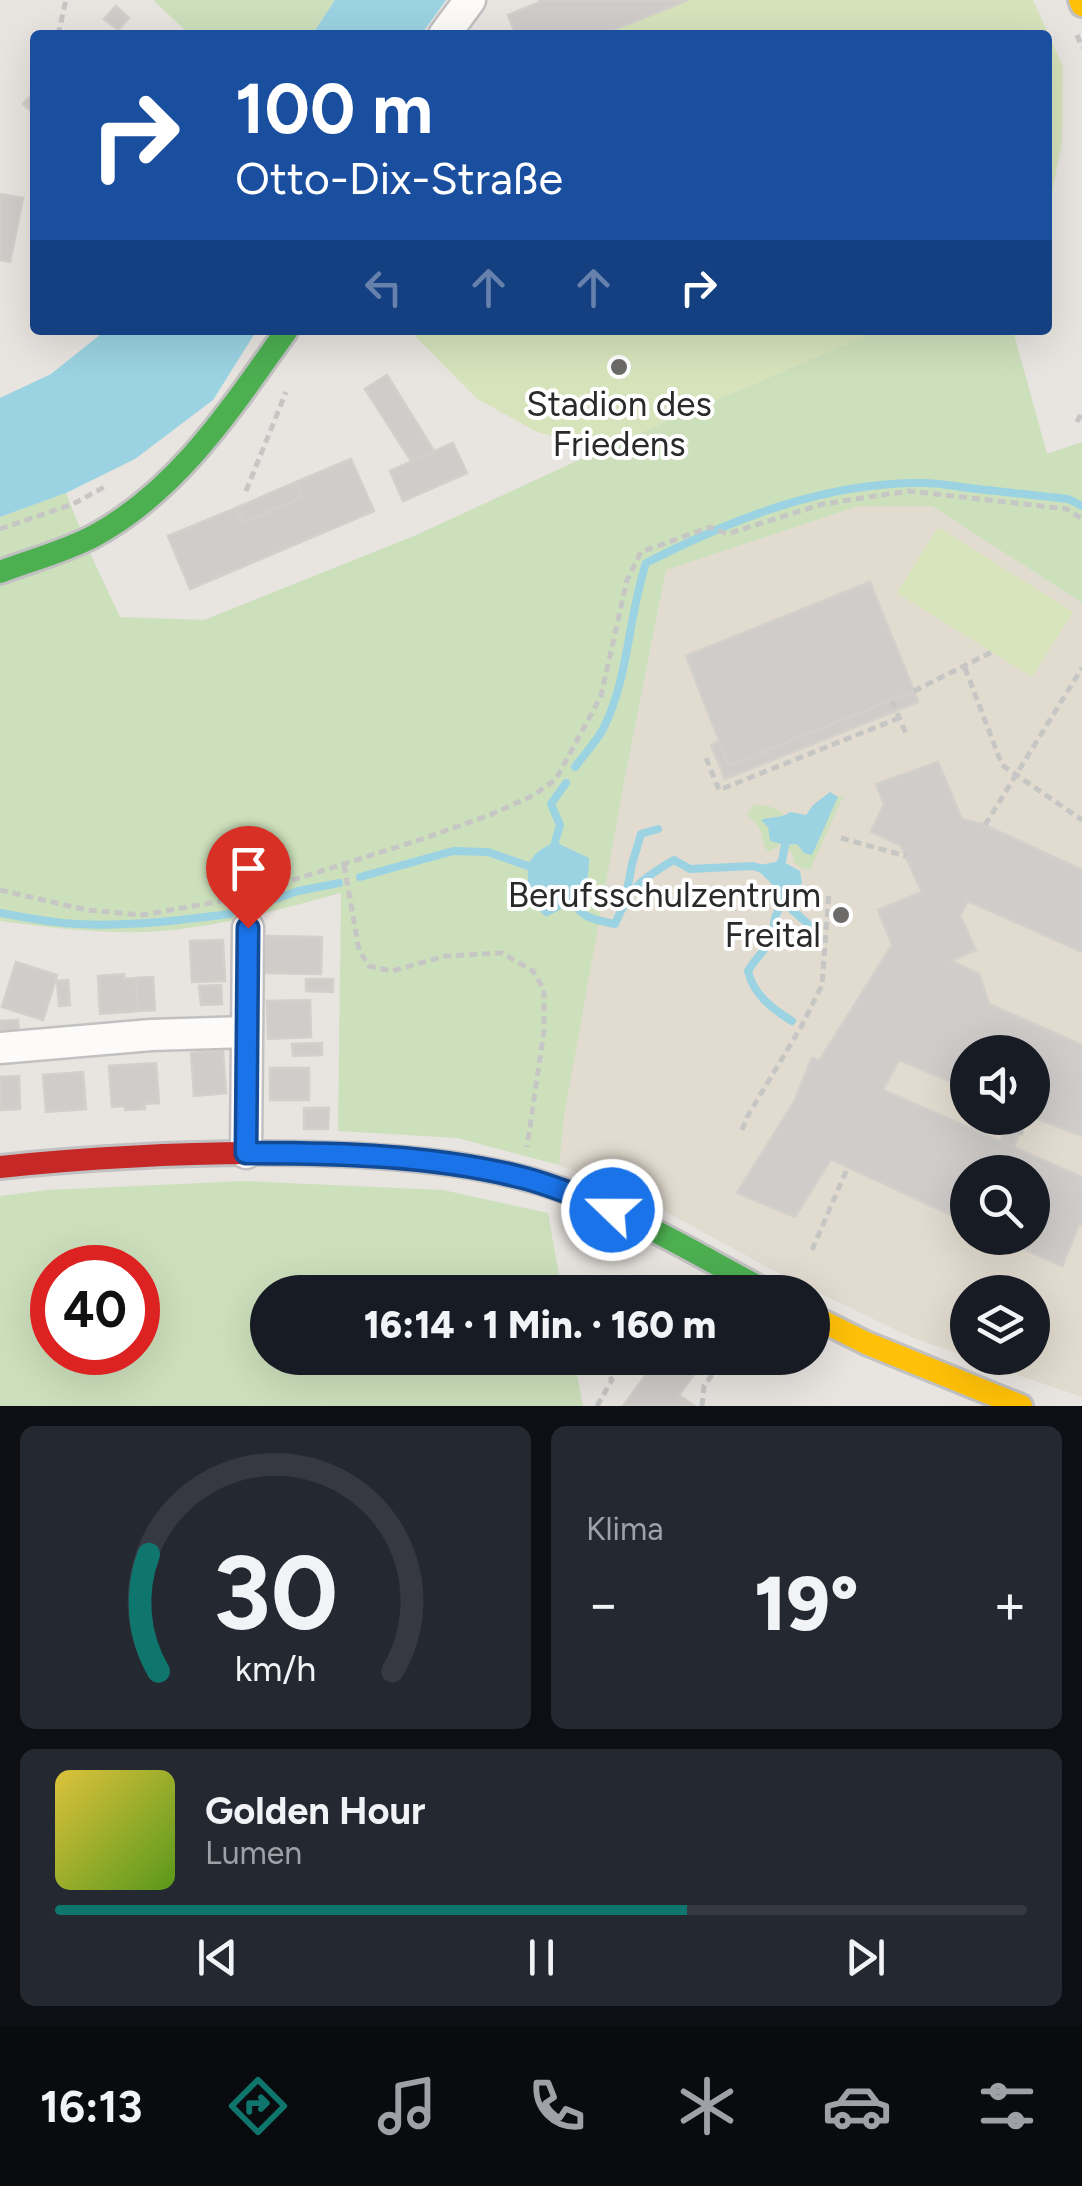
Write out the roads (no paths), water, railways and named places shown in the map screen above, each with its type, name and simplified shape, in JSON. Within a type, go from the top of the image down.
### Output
[{"type":"street","points":[[448,30],[470,0]]},
{"type":"street","points":[[0,572],[94,536],[148,501],[203,445],[284,335]]},
{"type":"street","points":[[246,1153],[248,928]]},
{"type":"street","points":[[0,1048],[151,1035],[247,1032]]},
{"type":"street","points":[[0,1167],[152,1155],[246,1153],[352,1154],[452,1165],[525,1178],[612,1210],[736,1275]]},
{"type":"street","points":[[830,1325],[1021,1406]]},
{"type":"water","points":[[335,0],[446,0],[425,30],[315,30]]},
{"type":"water","points":[[100,335],[254,335],[213,400],[135,459],[66,493],[0,517],[0,398],[51,374]]},
{"type":"water","points":[[830,792],[838,797],[812,855],[804,853],[797,844],[770,841],[768,827],[761,820],[790,812],[806,815]]},
{"type":"water","points":[[555,842],[589,858],[587,881],[580,896],[546,917],[529,900],[528,871],[532,858]]},
{"type":"water","points":[[782,861],[800,871],[802,883],[783,902],[753,866]]},
{"type":"waterway","points":[[575,767],[600,734],[612,709],[646,563],[780,506],[886,484],[934,484],[1068,499],[1082,506]]},
{"type":"waterway","points":[[553,849],[560,825],[551,804],[566,783]]},
{"type":"waterway","points":[[626,896],[641,834],[658,829]]},
{"type":"waterway","points":[[776,868],[782,861],[785,845]]},
{"type":"waterway","points":[[360,877],[453,851],[488,852],[534,865]]},
{"type":"waterway","points":[[570,895],[582,913],[615,924],[638,886],[674,860],[690,869],[759,868]]},
{"type":"waterway","points":[[247,909],[298,891],[339,883]]},
{"type":"waterway","points":[[784,894],[771,940],[748,971],[764,1000],[792,1021]]},
{"type":"waterway","points":[[783,902],[815,930]]},
{"type":"waterway","points":[[0,913],[99,925],[230,914]]},
{"type":"place","name":"Stadion des Friedens","points":[[619,367]]},
{"type":"place","name":"Berufsschulzentrum Freital","points":[[841,915]]}]
